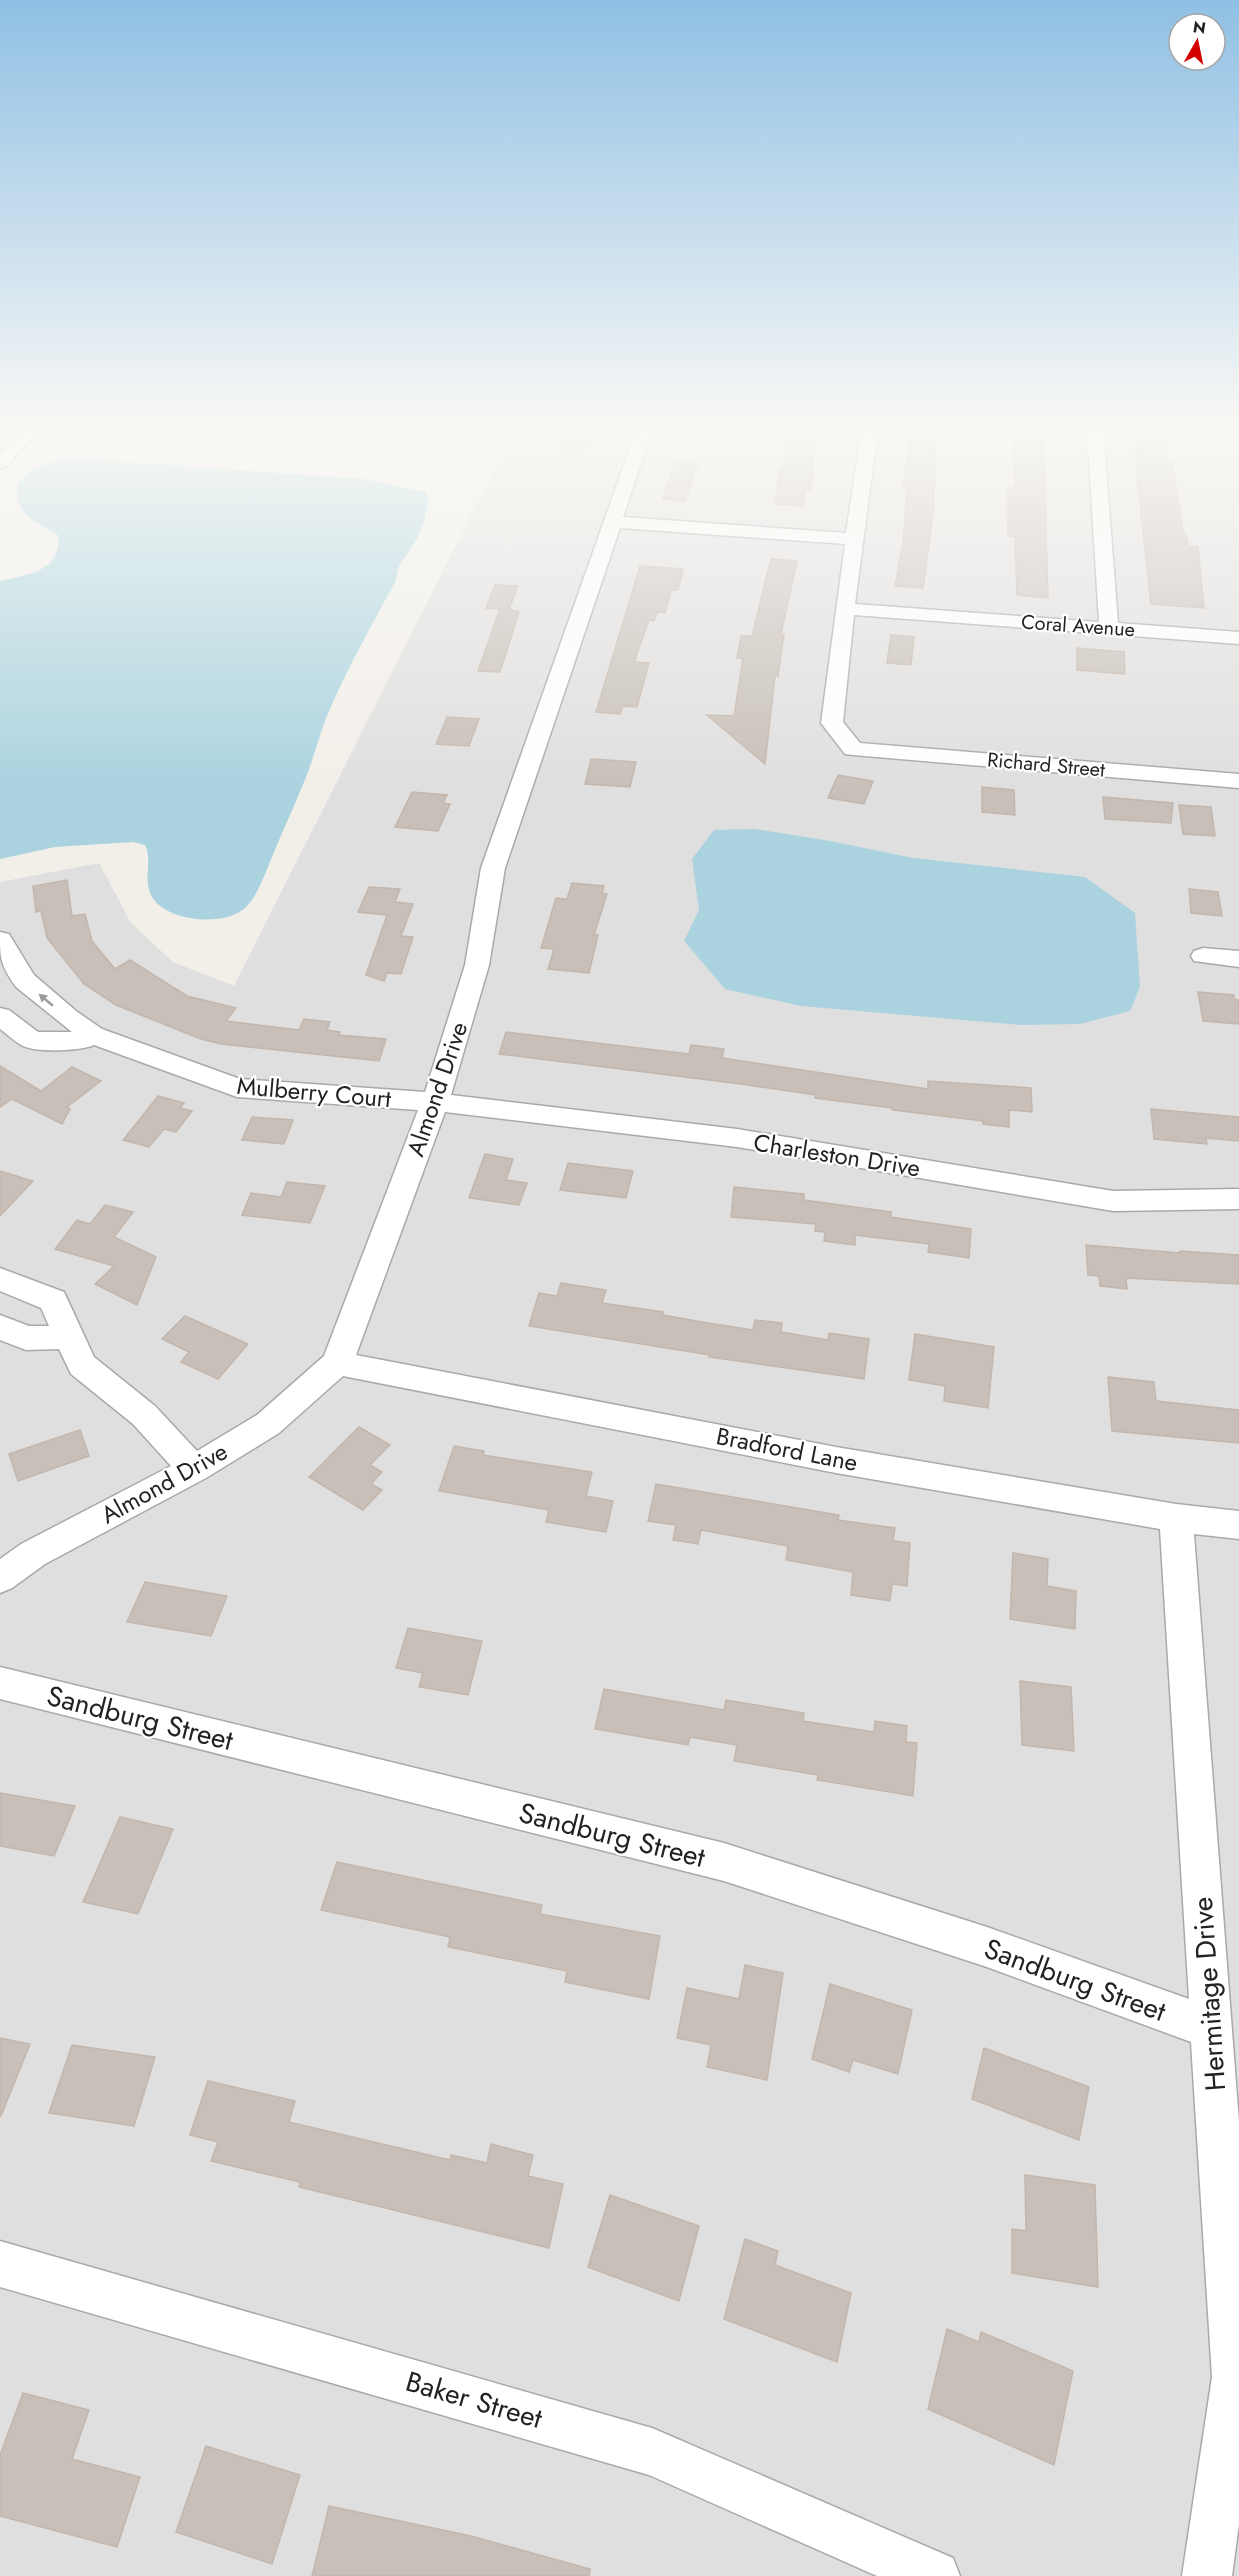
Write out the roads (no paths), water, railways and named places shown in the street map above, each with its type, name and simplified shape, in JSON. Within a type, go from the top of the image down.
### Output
[{"type":"street","name":"Almond Drive","points":[[0,1578],[33,1554],[194,1469],[268,1424],[337,1363],[435,1102],[477,965],[493,868],[603,548]]},
{"type":"street","points":[[845,609],[854,548]]},
{"type":"street","points":[[1104,548],[1110,629]]},
{"type":"street","name":"Coral Avenue","points":[[845,609],[1239,638]]},
{"type":"street","name":"Richard Street","points":[[845,609],[832,723],[853,749],[1239,781]]},
{"type":"street","name":"Mulberry Court","points":[[0,939],[25,981],[67,1017],[93,1035],[237,1088],[435,1102]]},
{"type":"street","points":[[1203,956],[1239,959]]},
{"type":"street","points":[[0,1016],[32,1040],[80,1041],[93,1035]]},
{"type":"street","name":"Charleston Drive","points":[[435,1102],[737,1138],[1113,1201],[1239,1199]]},
{"type":"street","points":[[0,1279],[53,1300],[82,1365],[144,1415],[194,1469]]},
{"type":"street","points":[[0,1327],[26,1338],[70,1337]]},
{"type":"street","name":"Bradford Lane","points":[[337,1363],[836,1460],[1176,1518],[1239,1526]]},
{"type":"street","name":"Hermitage Drive","points":[[1176,1518],[1235,2377],[1207,2576]]},
{"type":"street","name":"Sandburg Street","points":[[0,1683],[724,1862],[987,1947],[1211,2028]]},
{"type":"street","name":"Baker Street","points":[[0,2264],[652,2452],[934,2576]]},
{"type":"water","points":[[58,548],[411,548],[399,566],[396,580],[334,700],[307,774],[258,889],[247,906],[238,913],[227,917],[200,919],[174,914],[163,908],[155,901],[148,887],[148,858],[145,845],[133,842],[55,847],[0,859],[0,581],[41,569],[54,557]]},
{"type":"water","points":[[755,829],[913,858],[1085,877],[1135,913],[1140,987],[1130,1011],[1080,1024],[1021,1025],[801,1006],[725,989],[684,941],[699,910],[692,859],[714,830]]}]
